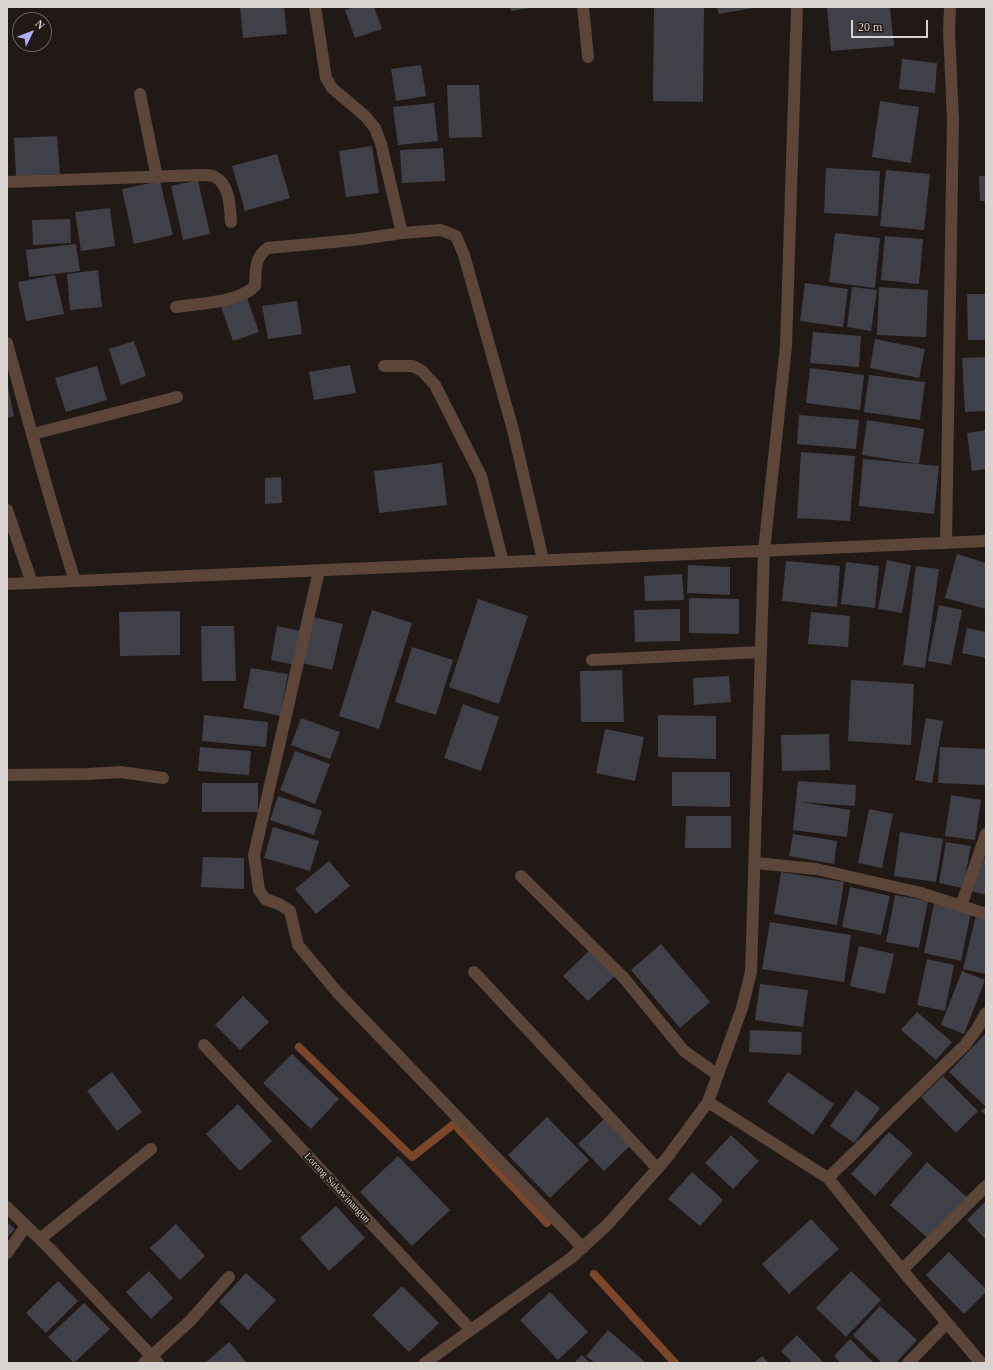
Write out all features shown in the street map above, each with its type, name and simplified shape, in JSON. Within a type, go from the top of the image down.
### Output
[{"type":"street","points":[[314,7],[326,78],[332,88],[365,116],[375,128],[381,144],[402,233]]},
{"type":"street","points":[[584,7],[588,57]]},
{"type":"street","points":[[425,1363],[583,1248],[607,1225],[658,1168],[708,1102],[742,1008],[751,972],[756,863],[764,551],[786,346],[797,7]]},
{"type":"street","points":[[946,543],[953,119],[949,30],[950,7]]},
{"type":"street","points":[[140,94],[157,178]]},
{"type":"street","points":[[7,182],[157,178],[200,175],[213,176],[222,183],[226,190],[230,203],[231,222]]},
{"type":"street","points":[[176,307],[238,298],[248,293],[255,286],[256,261],[261,253],[268,248],[441,230],[456,236],[464,255],[513,430],[543,560]]},
{"type":"street","points":[[7,343],[49,497],[75,581]]},
{"type":"street","points":[[384,366],[413,366],[422,371],[435,385],[481,476],[503,562]]},
{"type":"street","points":[[33,434],[177,397]]},
{"type":"street","points":[[7,510],[32,583]]},
{"type":"street","points":[[7,584],[986,541]]},
{"type":"street","points":[[319,571],[254,855],[259,890],[265,899],[279,904],[290,911],[298,945],[337,992],[583,1248]]},
{"type":"street","points":[[592,660],[761,652]]},
{"type":"street","points":[[7,775],[121,772],[163,778]]},
{"type":"street","points":[[961,906],[986,834]]},
{"type":"street","points":[[756,863],[816,869],[921,893],[986,914]]},
{"type":"street","points":[[521,876],[623,977],[684,1051],[718,1075]]},
{"type":"street","points":[[474,972],[658,1168]]},
{"type":"street","points":[[828,1178],[965,1045],[977,1029],[986,1013]]},
{"type":"street","name":"Lorong Sukawinangun","points":[[204,1045],[470,1330]]},
{"type":"street","points":[[708,1102],[828,1178],[902,1270],[981,1363]]},
{"type":"street","points":[[40,1239],[151,1149]]},
{"type":"street","points":[[902,1270],[986,1186]]},
{"type":"street","points":[[7,1207],[40,1239],[151,1361],[190,1321],[229,1277]]},
{"type":"street","points":[[7,1253],[26,1226]]},
{"type":"street","points":[[908,1363],[947,1323]]},
{"type":"building","points":[[240,7],[284,7],[287,34],[243,38]]},
{"type":"building","points":[[353,7],[374,7],[382,29],[355,38],[345,10]]},
{"type":"building","points":[[510,7],[529,7],[530,8],[511,11]]},
{"type":"building","points":[[654,7],[704,7],[703,102],[653,101]]},
{"type":"building","points":[[717,7],[752,7],[753,8],[719,14]]},
{"type":"building","points":[[827,7],[890,7],[894,46],[831,51]]},
{"type":"building","points":[[902,59],[937,63],[935,93],[899,89]]},
{"type":"building","points":[[421,65],[426,96],[396,101],[391,69]]},
{"type":"building","points":[[447,85],[479,85],[482,137],[449,138]]},
{"type":"building","points":[[880,101],[919,107],[911,163],[872,157]]},
{"type":"building","points":[[434,103],[438,141],[398,145],[393,107]]},
{"type":"building","points":[[57,136],[60,174],[16,176],[14,138]]},
{"type":"building","points":[[372,146],[379,193],[346,197],[339,151]]},
{"type":"building","points":[[443,148],[445,181],[402,183],[400,150]]},
{"type":"building","points":[[277,154],[290,198],[245,211],[232,166]]},
{"type":"building","points":[[826,168],[880,171],[878,216],[824,213]]},
{"type":"building","points":[[886,170],[930,174],[924,230],[880,226]]},
{"type":"building","points":[[979,176],[986,176],[986,201],[980,201]]},
{"type":"building","points":[[198,180],[210,234],[183,240],[171,186]]},
{"type":"building","points":[[160,181],[173,235],[134,244],[122,189]]},
{"type":"building","points":[[110,208],[115,246],[81,251],[75,212]]},
{"type":"building","points":[[70,219],[71,243],[33,245],[32,220]]},
{"type":"building","points":[[835,233],[880,238],[875,288],[829,282]]},
{"type":"building","points":[[885,236],[923,239],[919,284],[881,280]]},
{"type":"building","points":[[76,244],[80,271],[29,277],[26,250]]},
{"type":"building","points":[[98,270],[102,307],[70,310],[67,274]]},
{"type":"building","points":[[55,275],[64,314],[26,321],[18,282]]},
{"type":"building","points":[[805,283],[848,289],[843,327],[800,321]]},
{"type":"building","points":[[852,287],[877,290],[871,331],[847,327]]},
{"type":"building","points":[[879,287],[928,290],[926,337],[877,335]]},
{"type":"building","points":[[967,294],[986,294],[986,340],[968,340]]},
{"type":"building","points":[[247,298],[259,332],[233,341],[221,307]]},
{"type":"building","points":[[297,301],[302,334],[268,339],[262,306]]},
{"type":"building","points":[[813,332],[861,336],[859,367],[810,363]]},
{"type":"building","points":[[875,339],[925,349],[919,378],[870,368]]},
{"type":"building","points":[[134,341],[146,376],[121,385],[109,349]]},
{"type":"building","points":[[986,357],[986,411],[965,412],[962,358]]},
{"type":"building","points":[[350,365],[356,393],[314,400],[309,372]]},
{"type":"building","points":[[97,366],[107,400],[66,412],[55,378]]},
{"type":"building","points":[[810,368],[864,375],[860,410],[806,403]]},
{"type":"building","points":[[869,375],[925,382],[920,420],[864,412]]},
{"type":"building","points":[[7,382],[14,416],[7,418]]},
{"type":"building","points":[[799,415],[859,420],[856,449],[797,444]]},
{"type":"building","points":[[867,420],[924,429],[919,464],[862,455]]},
{"type":"building","points":[[986,430],[986,469],[972,471],[967,433]]},
{"type":"building","points":[[801,452],[855,456],[850,521],[797,518]]},
{"type":"building","points":[[863,459],[939,466],[934,514],[859,506]]},
{"type":"building","points":[[442,463],[447,505],[379,513],[374,471]]},
{"type":"building","points":[[281,477],[282,503],[265,504],[265,478]]},
{"type":"building","points":[[957,554],[986,563],[986,609],[945,598]]},
{"type":"building","points":[[887,560],[911,565],[902,613],[878,609]]},
{"type":"building","points":[[786,561],[840,566],[837,607],[782,601]]},
{"type":"building","points":[[846,562],[879,566],[875,608],[841,604]]},
{"type":"building","points":[[688,565],[730,567],[730,595],[687,593]]},
{"type":"building","points":[[916,566],[939,569],[925,668],[903,665]]},
{"type":"building","points":[[682,574],[684,600],[645,601],[644,576]]},
{"type":"building","points":[[689,598],[739,599],[739,634],[689,633]]},
{"type":"building","points":[[478,599],[528,616],[499,704],[449,687]]},
{"type":"building","points":[[939,605],[962,610],[951,665],[928,661]]},
{"type":"building","points":[[680,609],[680,641],[635,642],[634,610]]},
{"type":"building","points":[[372,610],[412,623],[379,729],[339,716]]},
{"type":"building","points":[[180,611],[180,655],[120,656],[119,612]]},
{"type":"building","points":[[811,612],[850,616],[848,647],[808,644]]},
{"type":"building","points":[[313,617],[343,624],[332,670],[302,663]]},
{"type":"building","points":[[201,626],[234,626],[236,681],[202,681]]},
{"type":"building","points":[[277,626],[301,631],[295,665],[271,660]]},
{"type":"building","points":[[967,628],[986,632],[986,658],[962,653]]},
{"type":"building","points":[[412,647],[453,660],[436,715],[395,702]]},
{"type":"building","points":[[251,668],[288,674],[280,716],[243,708]]},
{"type":"building","points":[[622,670],[624,722],[581,722],[580,671]]},
{"type":"building","points":[[729,676],[731,702],[694,705],[693,678]]},
{"type":"building","points":[[851,680],[914,684],[911,745],[848,741]]},
{"type":"building","points":[[463,704],[499,717],[481,771],[444,758]]},
{"type":"building","points":[[204,715],[268,722],[266,747],[202,741]]},
{"type":"building","points":[[658,715],[716,716],[716,759],[658,757]]},
{"type":"building","points":[[301,718],[340,732],[330,759],[291,745]]},
{"type":"building","points":[[926,718],[943,721],[932,783],[915,780]]},
{"type":"building","points":[[605,729],[644,737],[635,781],[596,773]]},
{"type":"building","points":[[829,734],[830,770],[782,771],[781,735]]},
{"type":"building","points":[[200,747],[251,751],[249,775],[198,771]]},
{"type":"building","points":[[940,747],[986,749],[985,785],[938,783]]},
{"type":"building","points":[[295,751],[330,764],[315,804],[280,790]]},
{"type":"building","points":[[672,772],[730,772],[730,807],[672,806]]},
{"type":"building","points":[[798,781],[856,785],[855,806],[800,802],[850,810],[847,837],[793,830]]},
{"type":"building","points":[[202,783],[258,783],[258,812],[202,812]]},
{"type":"building","points":[[951,795],[981,800],[975,840],[945,836]]},
{"type":"building","points":[[278,796],[322,811],[314,835],[270,820]]},
{"type":"building","points":[[869,809],[893,814],[882,868],[858,863]]},
{"type":"building","points":[[686,816],[731,816],[731,848],[685,848]]},
{"type":"building","points":[[273,827],[319,841],[310,871],[264,858]]},
{"type":"building","points":[[900,832],[943,839],[936,882],[894,876]]},
{"type":"building","points":[[793,834],[837,841],[834,864],[789,856]]},
{"type":"building","points":[[946,842],[971,846],[963,888],[939,883]]},
{"type":"building","points":[[203,857],[244,858],[244,889],[201,887]]},
{"type":"building","points":[[980,857],[986,859],[986,895],[971,891]]},
{"type":"building","points":[[329,861],[350,886],[316,914],[295,889]]},
{"type":"building","points":[[781,872],[844,882],[837,925],[774,914]]},
{"type":"building","points":[[850,887],[890,896],[881,935],[842,927]]},
{"type":"building","points":[[895,895],[928,901],[919,948],[886,942]]},
{"type":"building","points":[[934,904],[971,912],[961,961],[924,953]]},
{"type":"building","points":[[976,915],[986,918],[986,974],[963,969]]},
{"type":"building","points":[[770,922],[851,935],[844,982],[762,969]]},
{"type":"building","points":[[661,944],[710,1002],[680,1028],[631,970]]},
{"type":"building","points":[[859,946],[894,954],[885,994],[850,986]]},
{"type":"building","points":[[591,949],[616,975],[588,1001],[563,976]]},
{"type":"building","points":[[927,959],[954,965],[945,1011],[917,1005]]},
{"type":"building","points":[[962,971],[985,980],[964,1034],[941,1025]]},
{"type":"building","points":[[760,984],[808,990],[803,1027],[755,1020]]},
{"type":"building","points":[[243,996],[269,1022],[240,1050],[215,1025]]},
{"type":"building","points":[[917,1012],[952,1042],[936,1060],[901,1030]]},
{"type":"building","points":[[750,1030],[802,1032],[801,1055],[749,1052]]},
{"type":"building","points":[[986,1033],[986,1107],[949,1072]]},
{"type":"building","points":[[292,1054],[339,1099],[311,1129],[263,1083]]},
{"type":"building","points":[[112,1072],[142,1112],[117,1131],[87,1091]]},
{"type":"building","points":[[788,1072],[834,1104],[813,1135],[767,1102]]},
{"type":"building","points":[[943,1076],[978,1111],[956,1133],[921,1097]]},
{"type":"building","points":[[856,1090],[880,1108],[854,1143],[830,1126]]},
{"type":"building","points":[[238,1104],[272,1141],[240,1171],[206,1134]]},
{"type":"building","points":[[986,1107],[986,1115],[981,1111]]},
{"type":"building","points":[[547,1117],[589,1160],[550,1198],[508,1155]]},
{"type":"building","points":[[606,1117],[632,1144],[604,1171],[578,1144]]},
{"type":"building","points":[[889,1132],[913,1153],[875,1196],[851,1174]]},
{"type":"building","points":[[731,1135],[759,1161],[733,1189],[705,1163]]},
{"type":"building","points":[[398,1156],[450,1210],[412,1246],[360,1192]]},
{"type":"building","points":[[927,1162],[967,1197],[930,1240],[890,1205]]},
{"type":"building","points":[[692,1172],[723,1200],[700,1226],[668,1199]]},
{"type":"building","points":[[986,1201],[986,1240],[967,1220]]},
{"type":"building","points":[[336,1206],[365,1238],[329,1271],[300,1238]]},
{"type":"building","points":[[811,1219],[839,1249],[789,1294],[762,1264]]},
{"type":"building","points":[[7,1222],[15,1229],[7,1238]]},
{"type":"building","points":[[176,1224],[205,1256],[180,1280],[150,1248]]},
{"type":"building","points":[[949,1252],[986,1289],[986,1292],[964,1314],[926,1275]]},
{"type":"building","points":[[149,1271],[173,1298],[151,1319],[126,1292]]},
{"type":"building","points":[[851,1271],[881,1300],[846,1337],[816,1308]]},
{"type":"building","points":[[246,1273],[276,1300],[248,1330],[219,1302]]},
{"type":"building","points":[[58,1281],[78,1301],[46,1333],[26,1313]]},
{"type":"building","points":[[402,1286],[439,1323],[409,1352],[372,1315]]},
{"type":"building","points":[[550,1292],[588,1332],[558,1360],[520,1320]]},
{"type":"building","points":[[84,1303],[110,1329],[74,1363],[48,1337]]},
{"type":"building","points":[[880,1306],[917,1340],[896,1363],[882,1363],[853,1335]]},
{"type":"building","points":[[608,1330],[644,1361],[643,1363],[595,1363],[586,1356]]},
{"type":"building","points":[[797,1335],[824,1363],[793,1363],[781,1351]]},
{"type":"building","points":[[850,1339],[874,1363],[841,1363],[834,1356]]},
{"type":"building","points":[[229,1342],[247,1363],[205,1363]]},
{"type":"building","points":[[582,1355],[590,1363],[574,1363]]},
{"type":"building","points":[[762,1356],[769,1363],[754,1363]]},
{"type":"waterway","points":[[299,1047],[412,1157],[454,1124],[547,1223]]},
{"type":"waterway","points":[[594,1274],[675,1363]]}]
